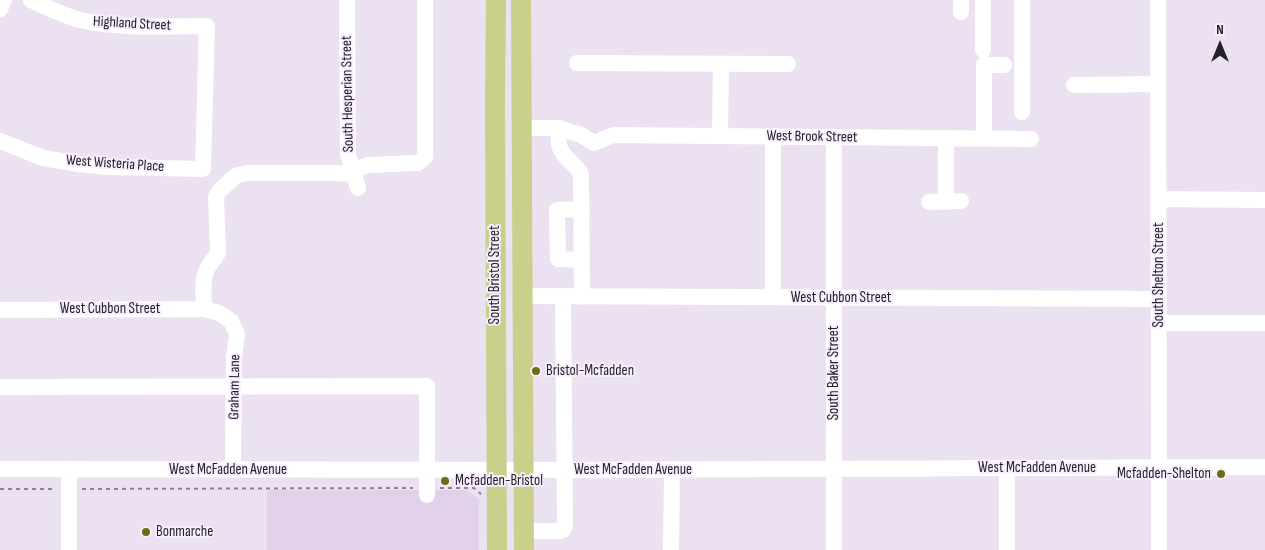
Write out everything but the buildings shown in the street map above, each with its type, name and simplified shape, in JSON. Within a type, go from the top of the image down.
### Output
[{"type":"main road","name":"South Bristol Street","points":[[496,0],[495,333],[497,550]]},
{"type":"main road","name":"South Bristol Street","points":[[521,0],[524,541]]},
{"type":"street","points":[[0,9],[4,0]]},
{"type":"street","name":"Highland Street","points":[[31,0],[68,16],[99,24],[120,26],[207,26],[203,169]]},
{"type":"street","name":"South Hesperian Street","points":[[346,0],[348,154],[356,181]]},
{"type":"street","points":[[212,311],[204,281],[207,268],[218,253],[216,197],[220,190],[237,175],[248,173],[334,172],[356,181],[360,168],[368,165],[418,163],[425,157],[425,0]]},
{"type":"street","points":[[983,0],[983,50]]},
{"type":"street","points":[[1022,0],[1022,112]]},
{"type":"street","name":"South Shelton Street","points":[[1158,0],[1158,550]]},
{"type":"street","points":[[577,63],[788,64]]},
{"type":"street","points":[[720,136],[721,64]]},
{"type":"street","points":[[984,138],[984,65],[1004,65]]},
{"type":"street","points":[[1074,85],[1158,84]]},
{"type":"street","points":[[522,128],[559,128],[561,151],[581,174],[582,296]]},
{"type":"street","name":"West Brook Street","points":[[559,128],[581,135],[594,143],[613,135],[1031,139]]},
{"type":"street","points":[[773,136],[773,297]]},
{"type":"street","name":"South Baker Street","points":[[834,137],[834,550]]},
{"type":"street","points":[[929,202],[953,202],[946,138]]},
{"type":"street","name":"West Wisteria Place","points":[[0,141],[43,158],[79,164],[109,167],[203,169]]},
{"type":"street","points":[[1159,199],[1265,200]]},
{"type":"street","points":[[582,209],[557,210],[558,259],[582,260]]},
{"type":"street","name":"West Cubbon Street","points":[[523,296],[1159,299]]},
{"type":"street","points":[[524,541],[563,530],[565,526],[563,296]]},
{"type":"street","name":"West Cubbon Street","points":[[0,310],[212,311]]},
{"type":"street","name":"Graham Lane","points":[[212,311],[231,321],[237,334],[234,357],[233,470]]},
{"type":"street","points":[[1159,323],[1265,323]]},
{"type":"street","points":[[0,387],[427,386],[427,492]]},
{"type":"street","name":"West McFadden Avenue","points":[[0,469],[565,470],[1265,467]]},
{"type":"street","points":[[1007,468],[1007,550]]},
{"type":"street","points":[[69,469],[69,550]]},
{"type":"street","points":[[671,550],[672,469]]},
{"type":"path","points":[[0,489],[427,492],[474,488],[481,494],[497,494]]},
{"type":"shaded area","points":[[267,490],[466,490],[479,499],[479,550],[267,550]]},
{"type":"place","name":"Bristol-Mcfadden","points":[[536,371]]},
{"type":"place","name":"Mcfadden-Shelton","points":[[1221,474]]},
{"type":"place","name":"Mcfadden-Bristol","points":[[445,481]]},
{"type":"place","name":"Bonmarche","points":[[146,532]]}]
